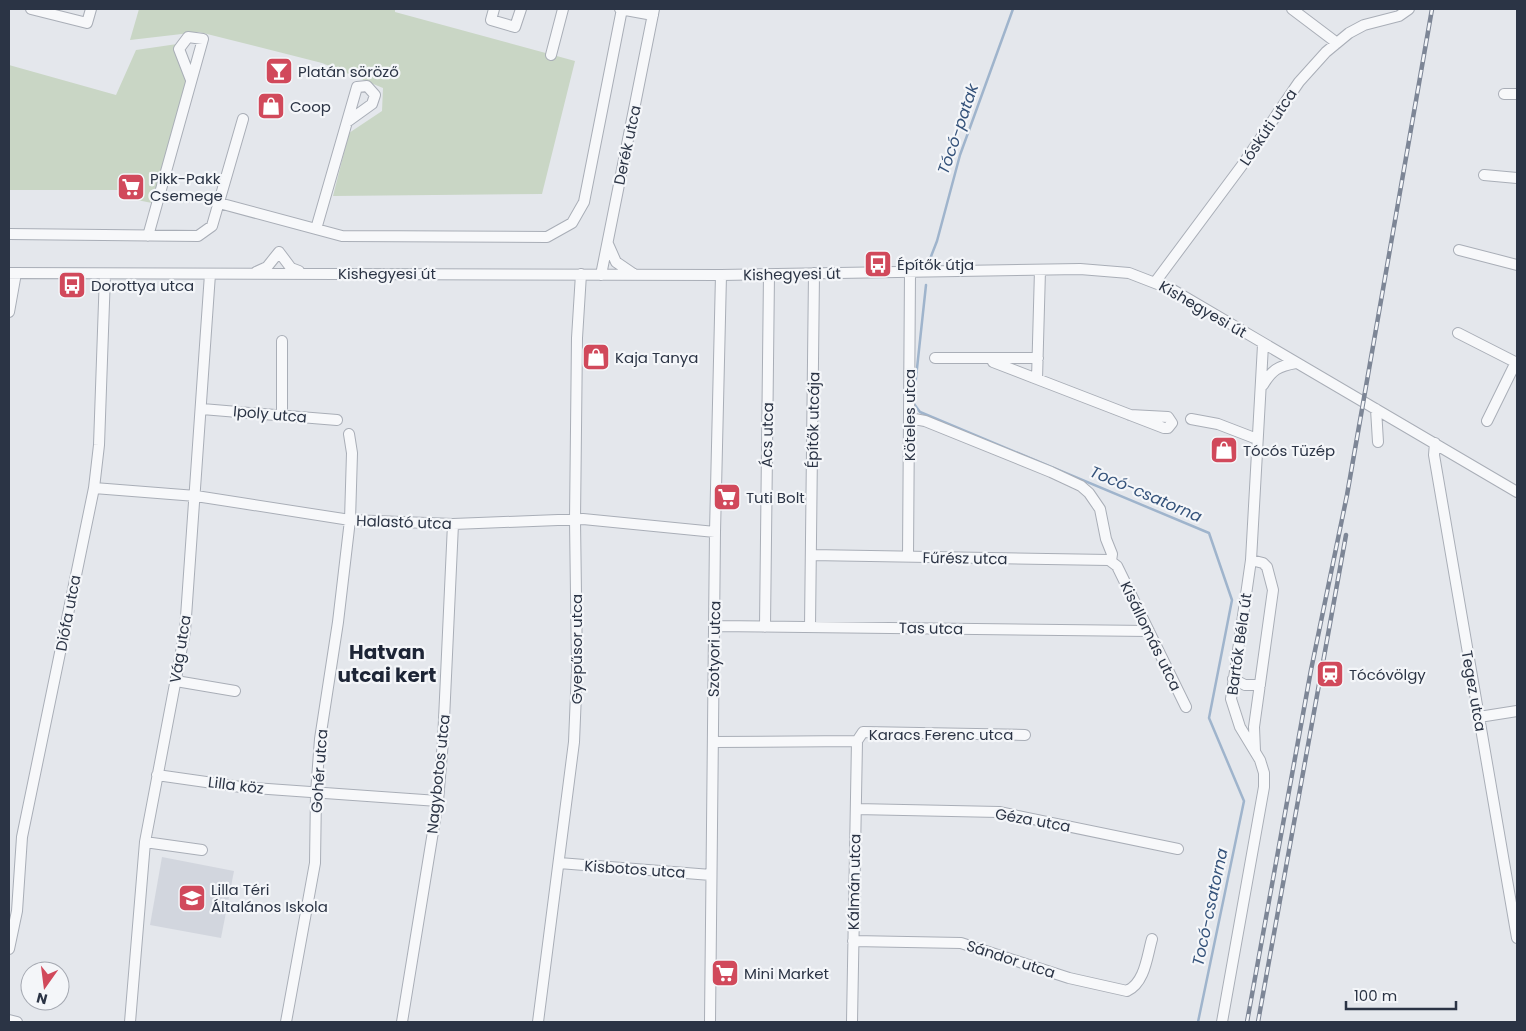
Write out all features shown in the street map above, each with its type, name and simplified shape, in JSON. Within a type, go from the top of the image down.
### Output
[{"type":"street","points":[[31,9],[86,23],[91,9]]},
{"type":"street","points":[[494,9],[491,20],[516,27],[521,9]]},
{"type":"street","points":[[551,54],[562,9]]},
{"type":"street","name":"Derék utca","points":[[316,229],[342,236],[547,237],[572,224],[584,202],[621,9],[653,12],[601,275]]},
{"type":"street","points":[[1292,9],[1337,43]]},
{"type":"street","name":"Lóskúti utca","points":[[1156,281],[1243,164],[1299,82],[1349,33],[1364,25],[1399,16],[1409,9]]},
{"type":"street","points":[[148,236],[192,80]]},
{"type":"street","points":[[1504,94],[1517,94]]},
{"type":"street","points":[[9,234],[198,236],[212,226],[243,119]]},
{"type":"street","points":[[219,203],[316,229],[347,122]]},
{"type":"street","points":[[1484,175],[1517,178]]},
{"type":"street","points":[[607,241],[616,262],[635,275]]},
{"type":"street","points":[[1459,250],[1517,265]]},
{"type":"street","points":[[254,273],[267,267],[279,252],[291,268],[303,273]]},
{"type":"street","points":[[1037,379],[1040,270]]},
{"type":"street","name":"Kishegyesi út","points":[[12,273],[721,275],[1040,270],[1129,272],[1156,281],[1517,492]]},
{"type":"street","points":[[9,312],[12,273]]},
{"type":"street","name":"Építők utcája","points":[[810,627],[814,273]]},
{"type":"street","name":"Köteles utca","points":[[908,557],[910,273]]},
{"type":"street","name":"Diófa utca","points":[[9,949],[17,911],[22,838],[94,488],[100,445],[105,274]]},
{"type":"street","name":"Vág utca","points":[[130,1022],[145,842],[184,631],[196,496],[210,274]]},
{"type":"street","name":"Gyepűsor utca","points":[[538,1022],[574,742],[577,669],[575,520],[576,338],[581,274]]},
{"type":"street","name":"Ács utca","points":[[765,626],[769,274]]},
{"type":"street","name":"Szotyori utca","points":[[710,1022],[715,532],[721,275]]},
{"type":"street","points":[[1458,333],[1517,362],[1487,421]]},
{"type":"street","points":[[282,341],[282,415]]},
{"type":"street","name":"Bartók Béla út","points":[[1222,1022],[1264,787],[1264,773],[1234,713],[1230,699],[1251,560],[1263,345]]},
{"type":"street","points":[[935,358],[987,360],[1038,358]]},
{"type":"street","points":[[1014,370],[1017,359]]},
{"type":"street","points":[[987,360],[1130,415]]},
{"type":"street","points":[[1262,386],[1271,372],[1279,366],[1296,363]]},
{"type":"street","name":"Ipoly utca","points":[[202,409],[337,420]]},
{"type":"street","points":[[1376,409],[1378,442]]},
{"type":"street","name":"Kisállomás utca","points":[[909,418],[933,425],[1051,472],[1081,486],[1089,492],[1100,509],[1106,539],[1114,563],[1186,707]]},
{"type":"street","points":[[1192,419],[1218,424],[1257,439]]},
{"type":"street","name":"Gohér utca","points":[[286,1022],[315,863],[316,793],[320,739],[338,622],[350,520],[352,453],[349,434]]},
{"type":"street","name":"Tegez utca","points":[[1435,443],[1434,456],[1517,938]]},
{"type":"street","name":"Halastó utca","points":[[94,488],[196,496],[350,520],[453,524],[575,520],[583,518],[715,532]]},
{"type":"street","name":"Nagybotos utca","points":[[402,1022],[438,800],[443,741],[453,524]]},
{"type":"street","name":"Fűrész utca","points":[[811,555],[1114,563]]},
{"type":"street","points":[[1251,560],[1263,563],[1266,567],[1273,590],[1254,727],[1255,752]]},
{"type":"street","name":"Tas utca","points":[[714,626],[1149,631]]},
{"type":"street","points":[[1232,679],[1245,685],[1260,685]]},
{"type":"street","points":[[176,681],[235,691]]},
{"type":"street","points":[[1479,717],[1517,712]]},
{"type":"street","name":"Karacs Ferenc utca","points":[[713,742],[857,742],[863,732],[1025,735]]},
{"type":"street","name":"Kálmán utca","points":[[852,1022],[857,742]]},
{"type":"street","name":"Lilla köz","points":[[157,775],[241,787],[438,800]]},
{"type":"street","name":"Géza utca","points":[[856,809],[999,812],[1178,848]]},
{"type":"street","points":[[145,842],[202,850]]},
{"type":"street","name":"Kisbotos utca","points":[[559,863],[711,875]]},
{"type":"street","name":"Sándor utca","points":[[854,941],[961,943],[1069,978],[1127,991],[1133,988],[1142,975],[1152,939]]},
{"type":"street","points":[[9,1020],[16,1022]]},
{"type":"shaded area","name":"Lilla Téri Általános Iskola","points":[[162,857],[234,871],[221,938],[150,925]]},
{"type":"green space","points":[[139,9],[395,9],[395,12],[575,61],[542,194],[333,196],[349,133],[382,111],[383,88],[322,63],[199,32],[130,40]]},
{"type":"green space","points":[[184,43],[179,49],[191,80],[157,204],[137,200],[134,190],[9,190],[9,65],[116,95],[136,50]]},
{"type":"waterway","name":"Tócó-patak","points":[[930,259],[937,241],[960,155],[1013,9]]},
{"type":"waterway","name":"Tocó-csatorna","points":[[914,396],[926,285]]},
{"type":"waterway","name":"Tocó-csatorna","points":[[914,404],[920,412],[1209,533],[1232,600],[1209,718],[1244,801],[1198,1022]]},
{"type":"railway","points":[[1247,1022],[1311,670],[1347,495],[1432,9]]},
{"type":"railway","points":[[1258,1022],[1346,535]]},
{"type":"place","name":"Platán söröző","points":[[279,71]]},
{"type":"place","name":"Coop","points":[[271,106]]},
{"type":"place","name":"Pikk-Pakk Csemege","points":[[131,187]]},
{"type":"place","name":"Építők útja","points":[[878,264]]},
{"type":"place","name":"Dorottya utca","points":[[72,285]]},
{"type":"place","name":"Kaja Tanya","points":[[596,357]]},
{"type":"place","name":"Tócós Tüzép","points":[[1224,450]]},
{"type":"place","name":"Tuti Bolt","points":[[727,497]]},
{"type":"place","name":"Tócóvölgy","points":[[1330,674]]},
{"type":"place","name":"Lilla Téri Általános Iskola","points":[[192,898]]},
{"type":"place","name":"Mini Market","points":[[725,973]]},
{"type":"district","name":"Hatvan utcai kert","points":[[387,664]]}]
